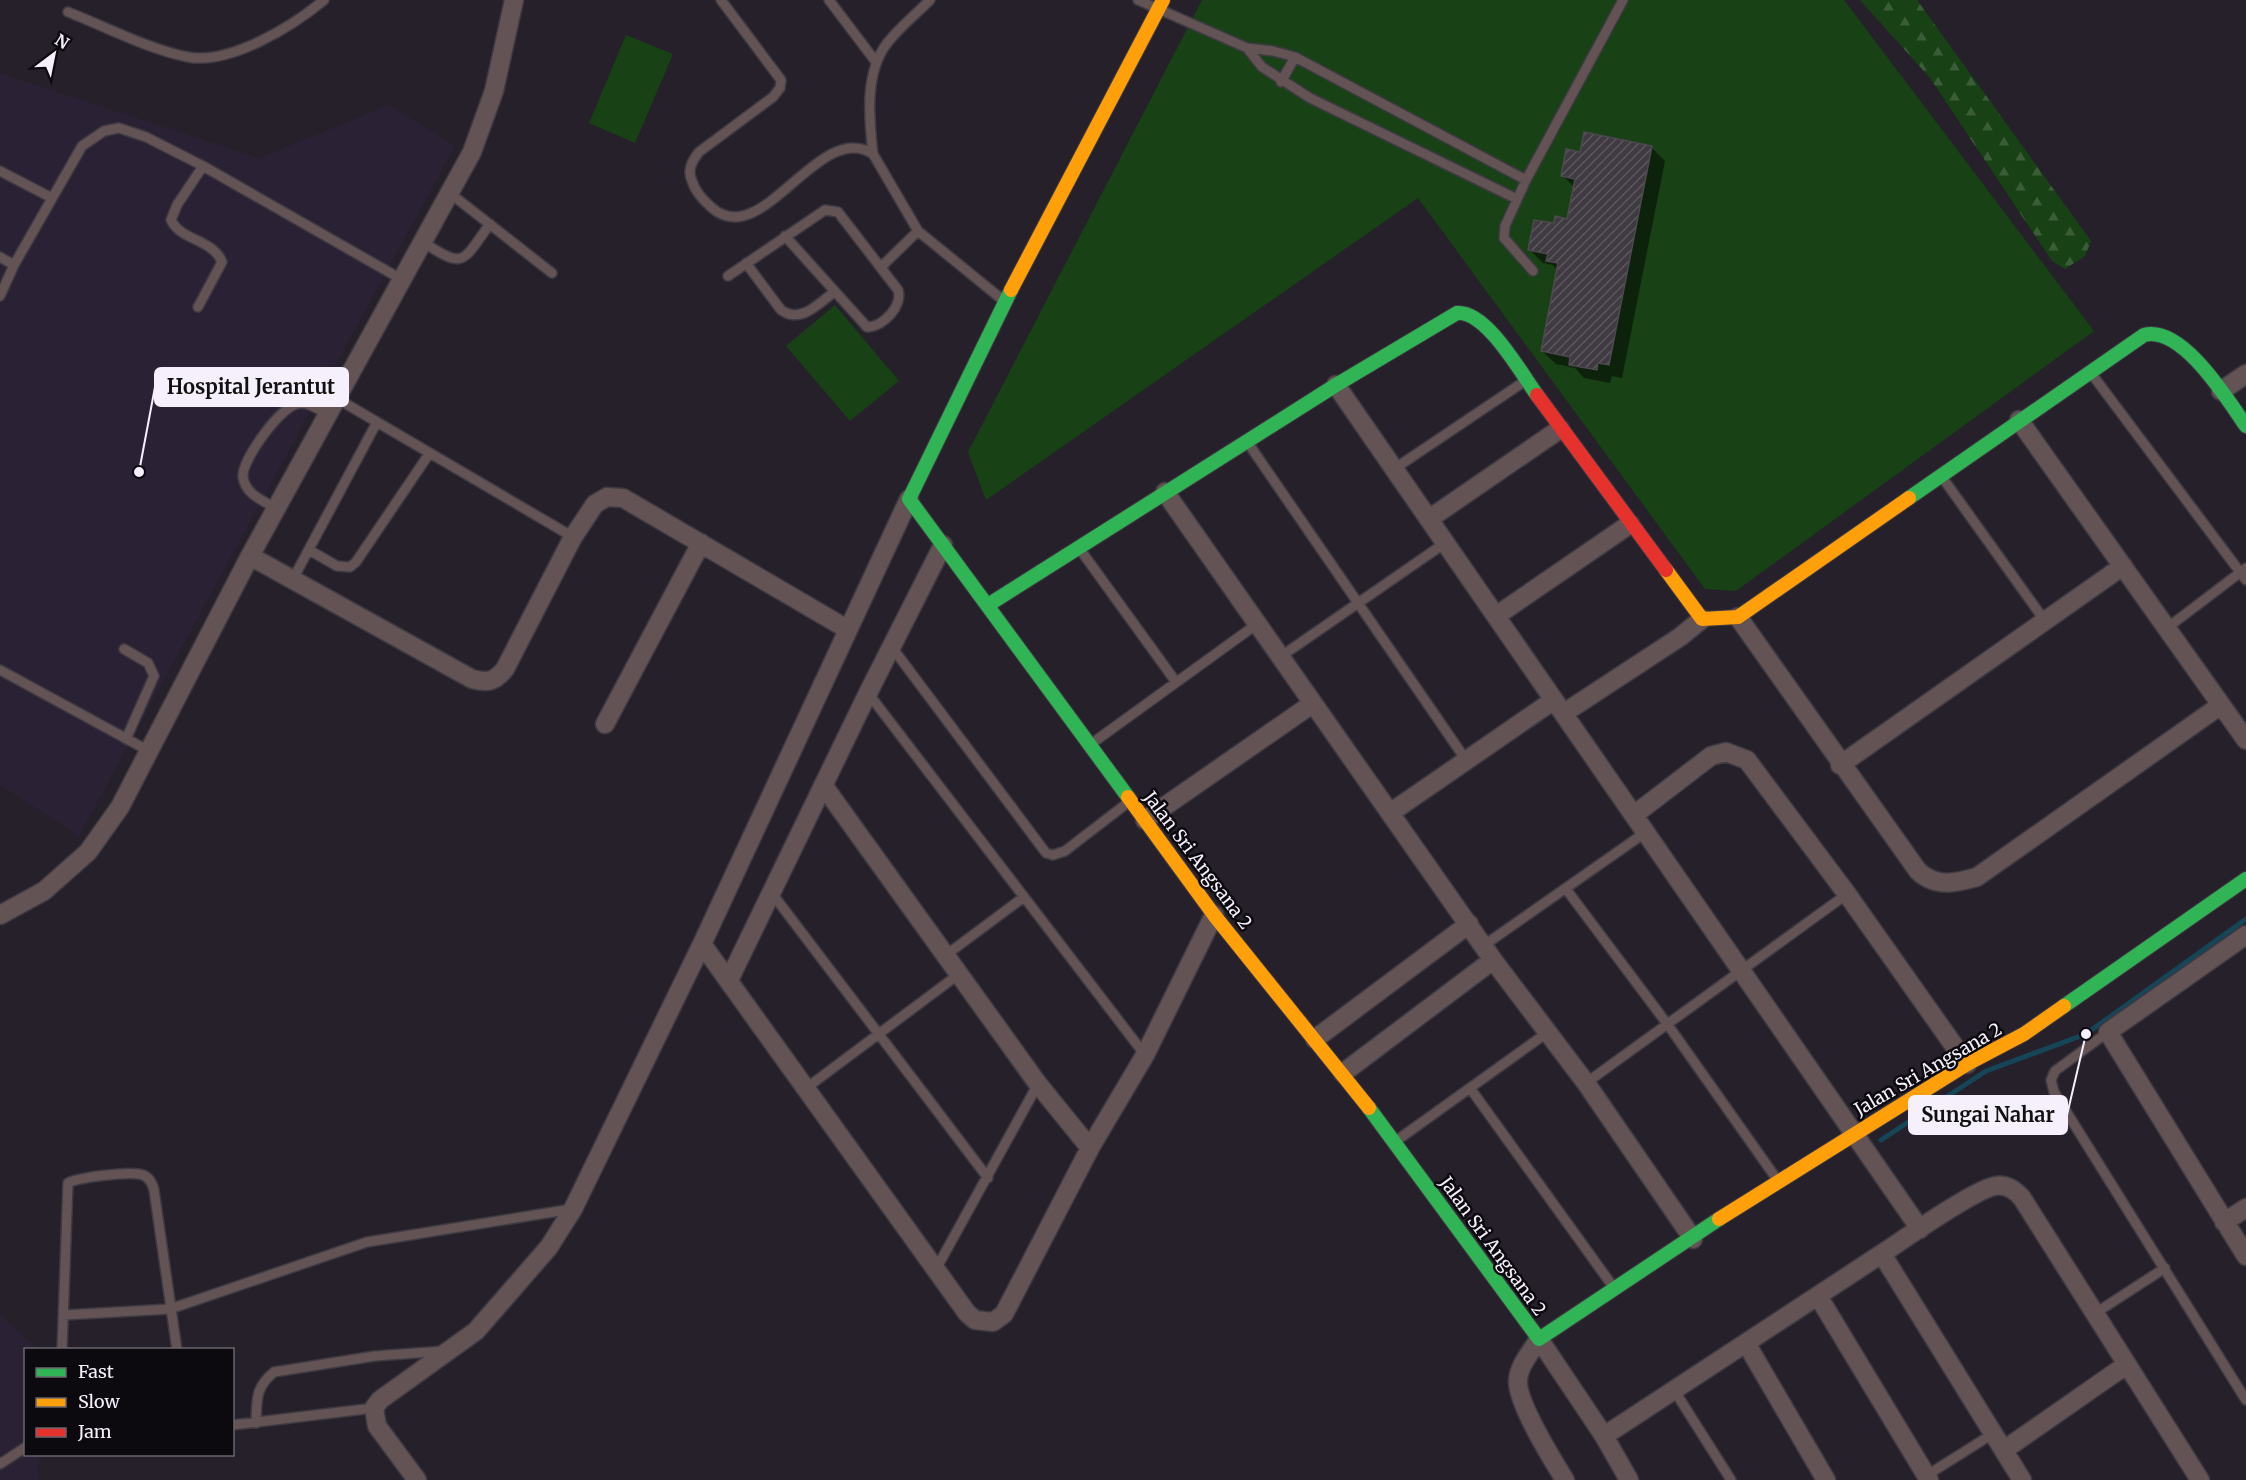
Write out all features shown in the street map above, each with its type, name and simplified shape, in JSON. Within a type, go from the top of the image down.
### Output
[{"type":"street","points":[[0,915],[44,891],[88,852],[120,807],[250,556],[401,279],[451,194],[472,152],[494,91],[514,0]]},
{"type":"street","points":[[417,1480],[377,1426],[374,1408],[380,1400],[453,1350],[476,1331],[549,1246],[573,1209],[702,944],[847,629],[1005,302],[1161,4]]},
{"type":"street","points":[[988,605],[1336,385],[1457,313],[1466,312],[1484,323],[1702,619]]},
{"type":"street","points":[[1390,813],[1466,760],[1680,637],[1702,619],[1738,617],[2144,335],[2158,333],[2180,344],[2221,391],[2246,426]]},
{"type":"street","points":[[2221,391],[2246,374]]},
{"type":"street","points":[[1336,385],[1920,1229]]},
{"type":"street","points":[[2019,420],[2246,740]]},
{"type":"street","points":[[1429,519],[1560,429]]},
{"type":"street","points":[[1165,492],[1488,953],[1586,1083],[1693,1239]]},
{"type":"street","points":[[250,556],[472,679],[487,683],[496,680],[506,669],[573,537],[595,504],[607,497],[623,498],[847,629]]},
{"type":"street","name":"Jalan Sri Angsana 2","points":[[909,499],[1214,915],[1343,1073],[1539,1339],[1693,1239],[1778,1180],[1967,1064],[2024,1034],[2246,879]]},
{"type":"street","points":[[1496,616],[1630,524]]},
{"type":"street","points":[[605,724],[701,543]]},
{"type":"street","points":[[729,980],[891,646],[943,545]]},
{"type":"street","points":[[1840,765],[2123,566]]},
{"type":"street","points":[[1738,617],[1840,765],[1918,871],[1926,879],[1942,884],[1977,877],[2221,705]]},
{"type":"street","points":[[1145,820],[1312,704]]},
{"type":"street","points":[[1634,815],[1711,756],[1726,752],[1737,754],[1747,760],[1847,894],[1967,1064]]},
{"type":"street","points":[[823,785],[1038,1084],[1090,1148]]},
{"type":"street","points":[[702,944],[935,1271],[975,1320],[993,1322],[1004,1314],[1090,1148],[1145,1056],[1214,915]]},
{"type":"street","points":[[1315,1039],[1469,924]]},
{"type":"street","points":[[2246,935],[2108,1032],[2246,1256]]},
{"type":"street","points":[[1343,1073],[1488,953]]},
{"type":"street","points":[[1604,1436],[1920,1229],[1994,1186],[2014,1190],[2022,1198],[2093,1314],[2200,1480]]},
{"type":"street","points":[[2224,1222],[2246,1208]]},
{"type":"street","points":[[1882,1254],[2022,1480]]},
{"type":"street","points":[[1818,1296],[1925,1479]]},
{"type":"street","points":[[1565,1480],[1539,1438],[1517,1382],[1521,1367],[1539,1339],[1604,1436],[1629,1480]]},
{"type":"street","points":[[1746,1343],[1826,1480]]},
{"type":"street","points":[[2004,1450],[2126,1365]]},
{"type":"lane","points":[[68,12],[189,58],[204,57],[254,44],[286,28],[324,0]]},
{"type":"lane","points":[[721,0],[781,80],[780,88],[773,97],[699,152],[692,162],[689,173],[704,201],[720,216],[732,219],[748,216],[821,161],[845,148],[865,149],[873,154]]},
{"type":"lane","points":[[829,0],[876,62]]},
{"type":"lane","points":[[930,0],[887,43],[876,62],[870,108],[873,154],[918,231],[1005,302]]},
{"type":"lane","points":[[1138,0],[1161,4],[1247,48],[1273,51],[1295,57],[1526,180]]},
{"type":"lane","points":[[1533,271],[1504,238],[1505,226],[1526,180],[1623,0]]},
{"type":"lane","points":[[1247,48],[1262,68],[1281,82],[1517,199]]},
{"type":"lane","points":[[1281,82],[1295,57]]},
{"type":"lane","points":[[0,296],[14,265],[82,146],[104,130],[118,128],[140,134],[203,166],[401,279]]},
{"type":"lane","points":[[198,307],[222,262],[213,248],[179,230],[171,220],[177,205],[203,166]]},
{"type":"lane","points":[[0,171],[52,198]]},
{"type":"lane","points":[[451,194],[552,273]]},
{"type":"lane","points":[[728,276],[746,263],[825,210],[834,210],[838,212],[898,290],[899,301],[896,308],[874,327],[867,327],[785,237]]},
{"type":"lane","points":[[423,242],[453,261],[467,256],[490,224]]},
{"type":"lane","points":[[881,267],[918,231]]},
{"type":"lane","points":[[0,257],[14,265]]},
{"type":"lane","points":[[746,263],[781,310],[788,315],[803,315],[834,292]]},
{"type":"lane","points":[[2090,371],[2244,574],[2167,628]]},
{"type":"lane","points":[[1394,469],[1525,381]]},
{"type":"lane","points":[[276,508],[249,491],[243,479],[249,462],[279,414],[291,406],[307,403],[331,406],[377,422],[573,537]]},
{"type":"lane","points":[[293,579],[377,422]]},
{"type":"lane","points":[[1246,441],[1466,760]]},
{"type":"lane","points":[[309,550],[337,566],[350,567],[356,562],[429,454]]},
{"type":"lane","points":[[1941,475],[2044,621]]},
{"type":"lane","points":[[1280,657],[1445,543]]},
{"type":"lane","points":[[1078,547],[1176,682]]},
{"type":"lane","points":[[1090,744],[1257,624]]},
{"type":"lane","points":[[891,646],[1046,853],[1053,855],[1065,851],[1131,800]]},
{"type":"lane","points":[[124,649],[148,663],[154,676],[126,739]]},
{"type":"lane","points":[[0,670],[149,751]]},
{"type":"lane","points":[[868,693],[1145,1056]]},
{"type":"lane","points":[[1488,953],[1566,889],[1646,832]]},
{"type":"lane","points":[[1566,889],[1668,1025],[1778,1180]]},
{"type":"lane","points":[[771,892],[988,1178]]},
{"type":"lane","points":[[1586,1083],[1743,972],[1847,894]]},
{"type":"lane","points":[[946,955],[1024,897]]},
{"type":"lane","points":[[805,1089],[959,974]]},
{"type":"lane","points":[[1394,1142],[1548,1032]]},
{"type":"lane","points":[[2108,1032],[2055,1071],[2051,1080],[2054,1092],[2246,1400]]},
{"type":"lane","points":[[935,1271],[1038,1084]]},
{"type":"lane","points":[[1470,1088],[1615,1289]]},
{"type":"lane","points":[[62,1348],[68,1184],[78,1179],[140,1174],[152,1181],[154,1190],[177,1348]]},
{"type":"lane","points":[[64,1315],[170,1309],[367,1242],[573,1209]]},
{"type":"lane","points":[[2093,1314],[2165,1268]]},
{"type":"lane","points":[[256,1423],[257,1395],[262,1382],[274,1372],[375,1356],[453,1350]]},
{"type":"lane","points":[[1674,1390],[1731,1480]]},
{"type":"lane","points":[[234,1425],[374,1408]]},
{"type":"lane","points":[[1925,1479],[1994,1433]]},
{"type":"lane","points":[[0,1464],[24,1448]]},
{"type":"shaded area","points":[[0,73],[259,158],[389,105],[455,146],[79,836],[0,785]]},
{"type":"shaded area","points":[[0,1315],[37,1348],[24,1348],[24,1456],[39,1456],[38,1477],[42,1480],[0,1480]]},
{"type":"green space","points":[[1202,0],[1844,0],[2094,331],[1736,591],[1705,589],[1418,198],[986,500],[968,452]]},
{"type":"green space","points":[[1860,0],[1917,0],[2091,241],[2085,256],[2065,269],[2052,261],[1930,78]]},
{"type":"green space","points":[[626,35],[673,54],[635,143],[589,123]]},
{"type":"green space","points":[[835,305],[899,381],[850,421],[786,346]]},
{"type":"building","points":[[1584,132],[1652,146],[1609,365],[1598,363],[1597,370],[1569,365],[1570,357],[1541,351],[1558,263],[1546,261],[1548,254],[1528,250],[1534,220],[1554,223],[1555,216],[1567,219],[1575,179],[1561,176],[1566,149],[1580,152]]},
{"type":"waterway","points":[[1881,1140],[1986,1071],[2086,1034],[2246,919]]},
{"type":"traffic: fast","points":[[1011,290],[909,499],[1128,797]]},
{"type":"traffic: fast","points":[[988,605],[1336,385],[1457,313],[1468,315],[1479,321],[1491,332],[1537,395]]},
{"type":"traffic: fast","points":[[1909,498],[2144,335],[2159,335],[2173,341],[2188,352],[2215,383],[2246,426]]},
{"type":"traffic: fast","points":[[2064,1006],[2246,879]]},
{"type":"traffic: fast","points":[[1369,1108],[1539,1339],[1719,1219]]},
{"type":"traffic: slow","points":[[1011,290],[1163,0]]},
{"type":"traffic: slow","points":[[1666,570],[1702,619],[1738,617],[1909,498]]},
{"type":"traffic: slow","points":[[1128,797],[1214,915],[1369,1108]]},
{"type":"traffic: slow","points":[[1719,1219],[1967,1064],[2024,1034],[2064,1006]]},
{"type":"traffic: jam","points":[[1537,395],[1666,570]]},
{"type":"place","name":"Hospital Jerantut","points":[[139,472]]},
{"type":"place","name":"Sungai Nahar","points":[[2086,1034]]}]
